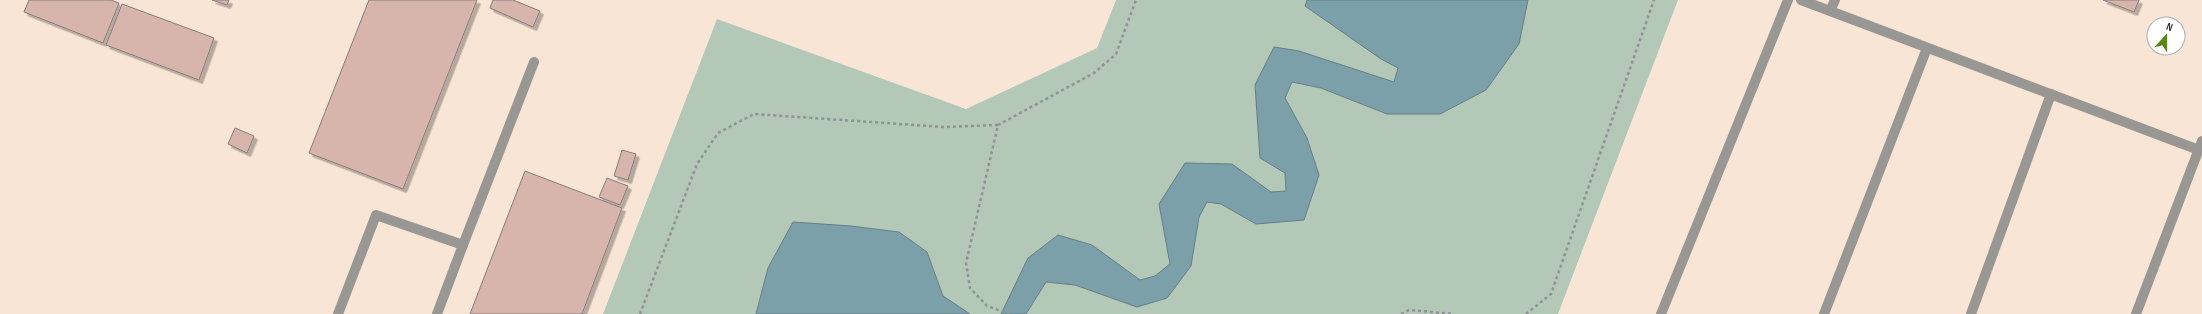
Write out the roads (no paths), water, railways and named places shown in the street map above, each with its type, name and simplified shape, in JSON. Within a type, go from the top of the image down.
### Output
[{"type":"lane","points":[[1661,314],[1788,0]]},
{"type":"lane","points":[[1801,0],[2051,94],[2200,145],[2136,314]]},
{"type":"lane","points":[[1830,11],[1835,0]]},
{"type":"lane","points":[[1824,314],[1927,48]]},
{"type":"lane","points":[[436,314],[534,62]]},
{"type":"lane","points":[[1971,314],[2051,94]]},
{"type":"lane","points":[[338,314],[376,215],[463,245]]},
{"type":"water","points":[[1307,0],[1528,0],[1519,44],[1486,90],[1440,114],[1387,114],[1321,88],[1292,82],[1285,98],[1307,138],[1319,175],[1304,220],[1256,224],[1221,204],[1207,202],[1199,217],[1191,266],[1167,298],[1137,307],[1075,285],[1046,282],[1026,314],[1001,314],[1028,258],[1058,235],[1092,245],[1140,280],[1155,276],[1170,264],[1159,204],[1185,163],[1232,164],[1271,192],[1286,191],[1285,173],[1260,158],[1255,85],[1274,47],[1299,51],[1394,82],[1398,68],[1381,59],[1305,6]]},
{"type":"water","points":[[793,222],[851,226],[899,232],[927,252],[943,296],[970,314],[756,314],[768,268]]}]
